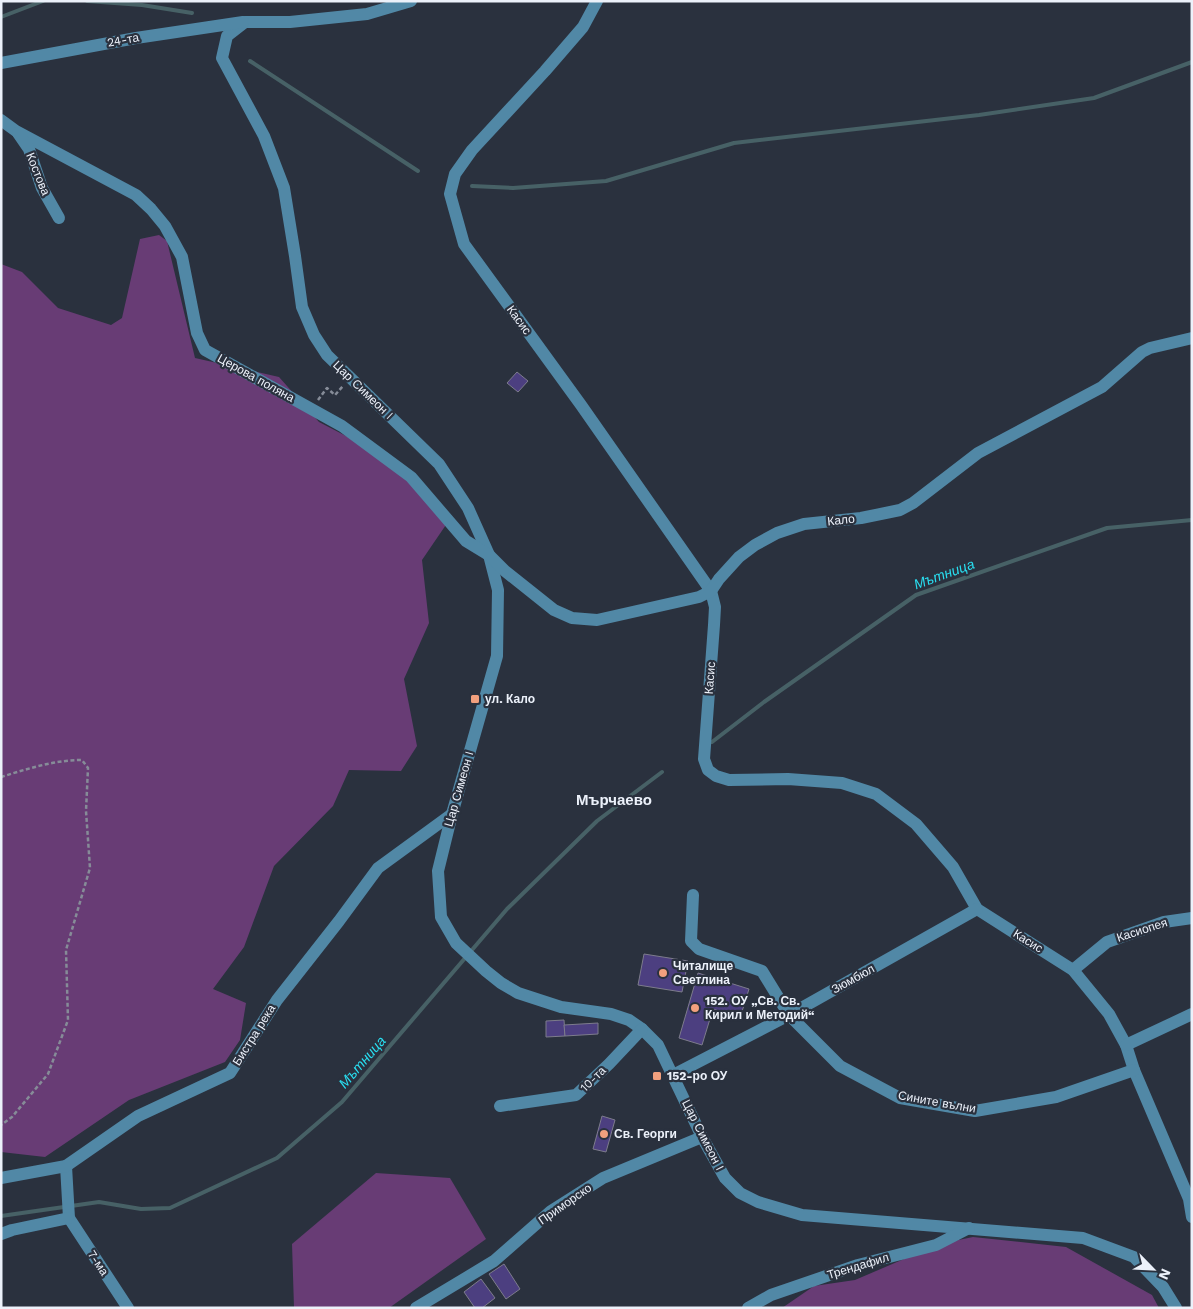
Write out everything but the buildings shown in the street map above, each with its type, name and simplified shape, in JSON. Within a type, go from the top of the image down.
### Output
[{"type":"street","points":[[246,22],[290,22],[410,1]]},
{"type":"street","name":"Касис","points":[[597,1],[583,27],[472,150],[455,174],[450,194],[464,244],[581,405],[711,591],[714,607],[714,625],[704,759],[708,770],[716,776],[729,780],[842,782],[876,794],[916,824],[953,867],[978,910],[1073,970],[1109,1014],[1126,1044],[1134,1070],[1189,1199],[1192,1217]]},
{"type":"street","name":"24-та","points":[[1,63],[136,38],[246,22]]},
{"type":"street","name":"Цар Симеон I","points":[[246,22],[227,36],[222,58],[264,136],[284,188],[302,307],[314,335],[328,355],[439,464],[468,508],[489,555],[498,590],[497,656],[452,814],[438,871],[441,917],[456,943],[501,983],[518,993],[561,1007],[611,1014],[629,1020],[642,1029],[658,1045],[702,1137],[726,1178],[740,1193],[758,1202],[802,1215],[1083,1238],[1134,1257],[1163,1287],[1176,1308]]},
{"type":"street","name":"Церова поляна","points":[[1,120],[16,131],[136,195],[152,209],[165,226],[182,257],[197,332],[205,350],[342,426],[411,477],[466,541],[489,555]]},
{"type":"street","name":"Костова","points":[[16,131],[29,149],[42,188],[59,218]]},
{"type":"street","name":"Кало","points":[[711,591],[739,557],[766,538],[804,524],[861,518],[900,510],[913,503],[978,453],[1102,387],[1142,352],[1150,348],[1192,338]]},
{"type":"street","points":[[489,555],[505,571],[554,610],[572,618],[597,620],[699,597],[711,591]]},
{"type":"street","name":"Бистра река","points":[[1,1178],[66,1166],[138,1116],[230,1073],[277,1000],[340,921],[378,868],[452,814]]},
{"type":"street","name":"Сините вълни","points":[[693,895],[691,941],[699,949],[762,971],[789,1015],[840,1066],[900,1098],[975,1111],[1056,1097],[1134,1070]]},
{"type":"street","name":"Зюмбюл","points":[[673,1075],[789,1015],[978,910]]},
{"type":"street","name":"Касиопея","points":[[1073,970],[1107,942],[1164,922],[1192,918]]},
{"type":"street","points":[[1126,1044],[1192,1014]]},
{"type":"street","name":"10-та","points":[[500,1106],[576,1095],[642,1029]]},
{"type":"street","name":"Приморско","points":[[416,1308],[494,1261],[551,1211],[603,1178],[702,1137]]},
{"type":"street","name":"7-ма","points":[[66,1166],[69,1218],[128,1308]]},
{"type":"street","points":[[1,1234],[69,1218]]},
{"type":"street","name":"Трендафил","points":[[748,1308],[772,1294],[858,1265],[936,1245],[969,1228]]},
{"type":"path","points":[[311,408],[328,388],[336,395],[350,377]]},
{"type":"path","points":[[1,777],[35,766],[70,760],[82,760],[88,768],[86,811],[90,868],[66,950],[68,1020],[48,1074],[12,1117],[1,1125]]},
{"type":"shaded area","points":[[159,235],[167,241],[195,358],[279,377],[319,422],[373,450],[452,516],[422,560],[429,623],[404,679],[417,746],[401,771],[349,770],[333,806],[274,866],[244,947],[213,989],[246,1003],[240,1040],[225,1062],[129,1100],[45,1157],[1,1152],[1,264],[22,272],[58,308],[111,325],[122,318],[140,239]]},
{"type":"shaded area","points":[[376,1173],[450,1178],[486,1239],[389,1308],[294,1308],[292,1244]]},
{"type":"shaded area","points":[[973,1237],[1066,1247],[1152,1295],[1159,1308],[782,1308],[814,1286],[855,1280],[939,1244]]},
{"type":"waterway","points":[[1,17],[43,1]]},
{"type":"waterway","points":[[87,1],[142,5],[192,13]]},
{"type":"waterway","points":[[250,61],[418,171]]},
{"type":"waterway","points":[[472,186],[513,188],[606,181],[734,143],[979,115],[1094,98],[1192,62]]},
{"type":"waterway","name":"Мътница","points":[[712,742],[764,702],[916,595],[1107,528],[1192,520]]},
{"type":"waterway","name":"Мътница","points":[[1,1216],[99,1202],[141,1209],[170,1208],[277,1158],[342,1102],[507,909],[597,821],[662,772]]},
{"type":"place","name":"ул. Кало","points":[[475,699]]},
{"type":"place","name":"Читалище Светлина","points":[[663,973]]},
{"type":"place","name":"152. ОУ „Св. Св. Кирил и Методий“","points":[[695,1008]]},
{"type":"place","name":"152-ро ОУ","points":[[657,1076]]},
{"type":"place","name":"Св. Георги","points":[[604,1134]]},
{"type":"district","name":"Мърчаево","points":[[614,800]]}]
